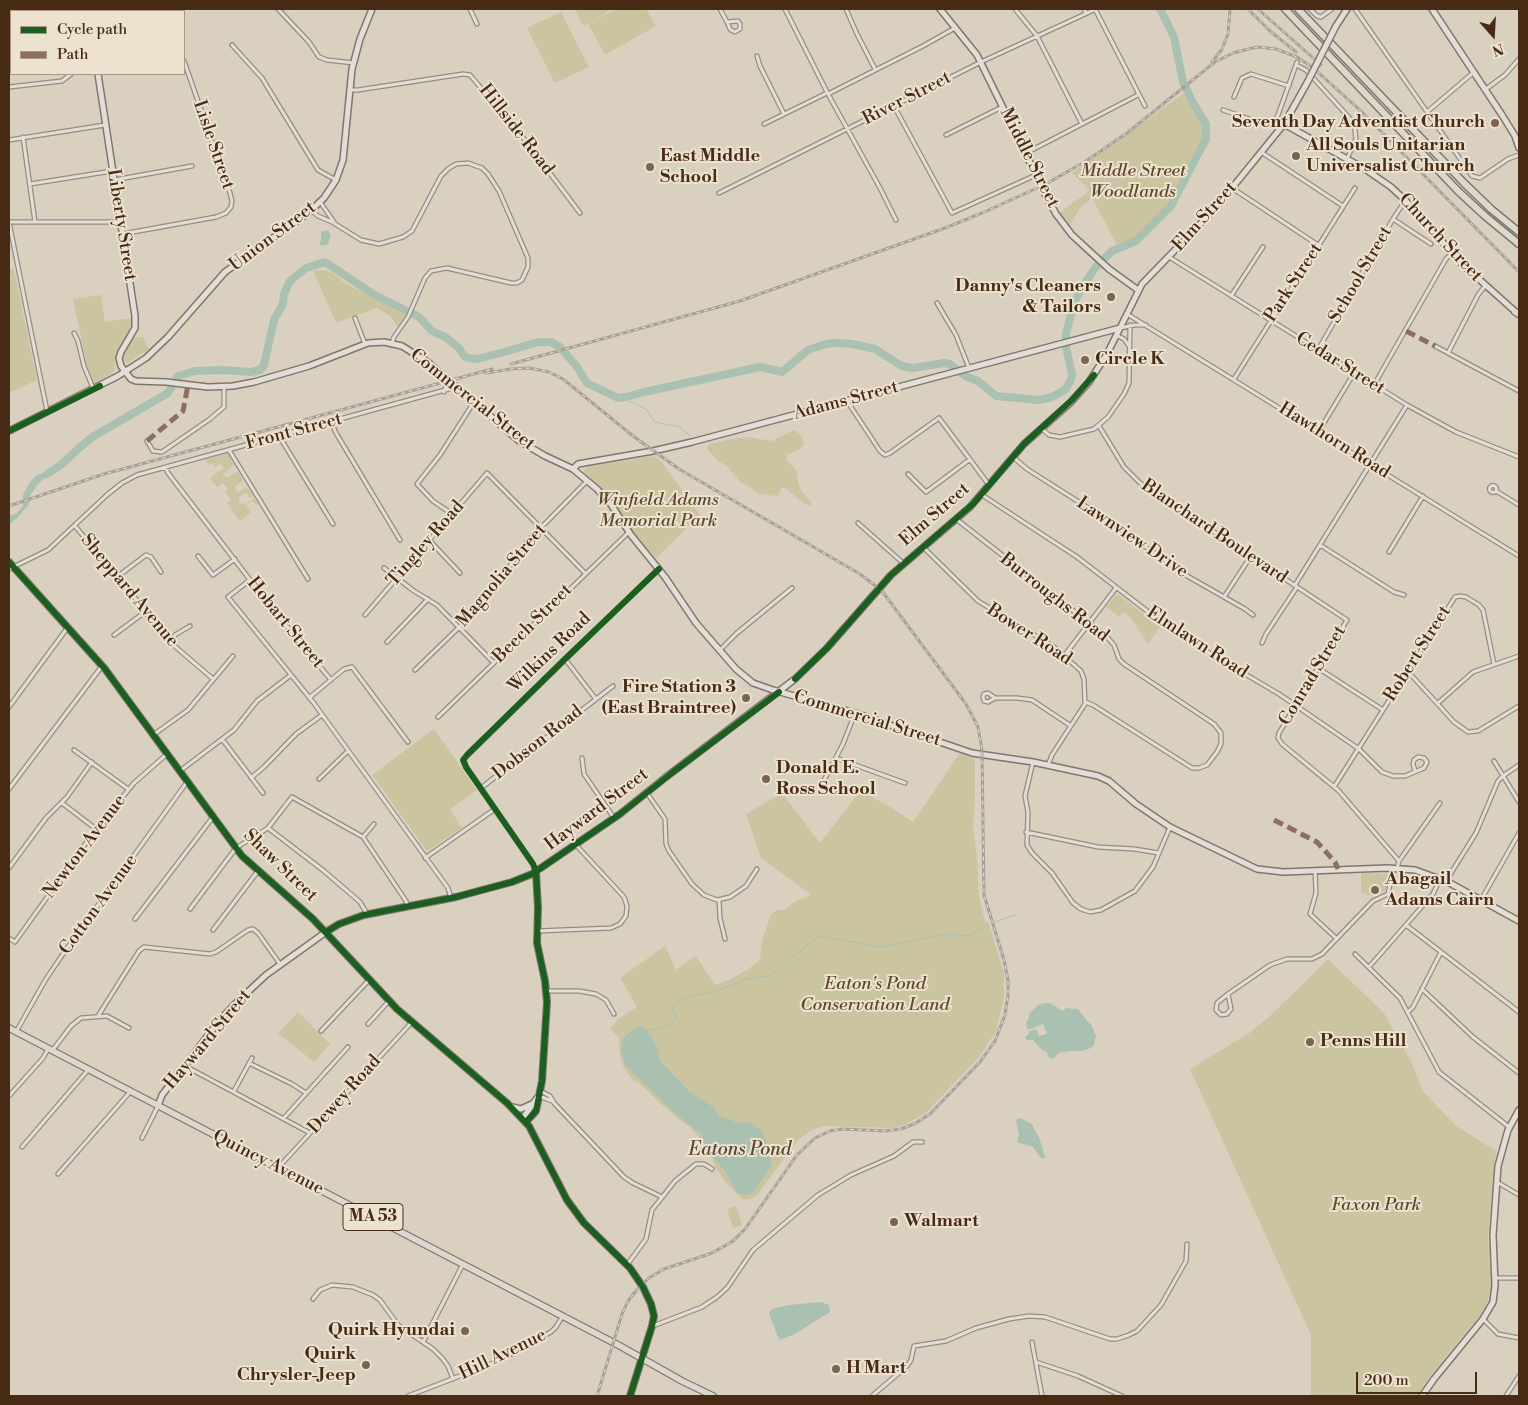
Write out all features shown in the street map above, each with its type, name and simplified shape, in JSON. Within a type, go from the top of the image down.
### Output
[{"type":"highway","points":[[1285,9],[1453,186],[1491,222],[1519,244]]},
{"type":"highway","points":[[1298,9],[1458,177],[1519,232]]},
{"type":"main road","name":"Union Street","points":[[124,372],[162,344],[213,284],[232,266],[311,210],[320,202],[336,180],[344,152],[349,90],[354,63],[360,39],[372,9]]},
{"type":"main road","name":"Middle Street","points":[[940,9],[974,50],[981,62],[1044,192],[1065,227],[1097,259],[1138,290]]},
{"type":"main road","name":"Elm Street","points":[[779,692],[816,659],[903,563],[982,495],[1013,456],[1089,382],[1101,365],[1138,290],[1232,188],[1284,124],[1347,9]]},
{"type":"main road","points":[[1432,9],[1518,139],[1519,148]]},
{"type":"main road","name":"Liberty Street","points":[[98,75],[136,322],[120,356],[120,364],[124,372]]},
{"type":"main road","name":"Church Street","points":[[1284,124],[1382,180],[1406,201],[1452,253],[1485,286],[1518,315]]},
{"type":"main road","name":"Adams Street","points":[[573,469],[578,464],[678,446],[1120,328]]},
{"type":"main road","name":"Commercial Street","points":[[124,372],[134,381],[224,387],[250,383],[309,366],[365,344],[377,342],[392,343],[404,347],[418,355],[448,379],[523,444],[573,469],[588,480],[610,503],[629,532],[659,568],[690,615],[749,681],[764,688],[855,712],[972,753],[1033,762],[1104,778],[1115,785],[1136,804],[1170,827],[1254,868],[1271,872],[1395,868],[1415,870],[1443,880],[1519,921]]},
{"type":"main road","points":[[9,431],[124,372]]},
{"type":"main road","name":"Shaw Street","points":[[9,562],[10,569],[68,627],[102,666],[236,848],[258,871],[326,932],[388,1001],[511,1106],[524,1120],[540,1145],[561,1190],[573,1209],[588,1227],[627,1265],[638,1280],[651,1304],[654,1316],[652,1326]]},
{"type":"main road","name":"Hayward Street","points":[[158,1106],[162,1095],[234,1005],[255,984],[280,964],[326,932],[344,922],[367,914],[451,898],[512,882],[536,872],[614,818],[779,692]]},
{"type":"main road","points":[[524,1120],[535,1113],[544,1067],[546,992],[538,947],[536,872]]},
{"type":"main road","name":"Quincy Avenue","points":[[9,1028],[464,1264],[713,1396]]},
{"type":"main road","points":[[524,1120],[540,1093]]},
{"type":"main road","points":[[511,1106],[522,1109],[534,1103]]},
{"type":"main road","points":[[1422,1396],[1483,1319],[1493,1302],[1495,1278],[1493,1235],[1496,1182],[1500,1154],[1509,1127],[1519,1110]]},
{"type":"main road","points":[[630,1396],[652,1326]]},
{"type":"street","points":[[278,9],[308,41],[319,57],[327,60],[354,63]]},
{"type":"street","points":[[470,9],[477,24]]},
{"type":"street","points":[[720,9],[727,22],[732,31],[736,32],[740,29],[741,25],[738,21],[727,22]]},
{"type":"street","points":[[785,9],[896,220]]},
{"type":"street","points":[[846,9],[875,69]]},
{"type":"street","points":[[1015,9],[1037,36],[1082,124]]},
{"type":"street","points":[[1084,9],[1086,13]]},
{"type":"street","points":[[1095,9],[1145,106]]},
{"type":"street","name":"River Street","points":[[719,193],[981,62],[1095,9]]},
{"type":"street","points":[[1310,9],[1317,16],[1321,17],[1332,9]]},
{"type":"street","points":[[1355,9],[1472,176],[1480,178],[1501,164],[1519,156]]},
{"type":"street","points":[[764,124],[923,46],[955,27]]},
{"type":"street","points":[[232,45],[262,78],[318,170],[336,180]]},
{"type":"street","points":[[757,56],[760,66],[784,114]]},
{"type":"street","points":[[1486,90],[1502,78],[1519,59]]},
{"type":"street","points":[[1223,110],[1264,124],[1270,124],[1277,118],[1297,63],[1308,72],[1354,123],[1356,139],[1347,159]]},
{"type":"street","name":"Lisle Street","points":[[122,234],[216,216],[226,213],[231,207],[230,193],[185,64]]},
{"type":"street","points":[[1427,112],[1474,72]]},
{"type":"street","name":"Hillside Road","points":[[349,90],[462,74],[470,75],[529,145],[580,213]]},
{"type":"street","points":[[1234,97],[1242,78],[1251,74],[1288,86]]},
{"type":"street","points":[[9,88],[62,81],[71,75]]},
{"type":"street","points":[[1026,154],[1138,95]]},
{"type":"street","points":[[894,106],[952,213],[1036,175]]},
{"type":"street","points":[[946,135],[1002,106]]},
{"type":"street","points":[[9,140],[106,125]]},
{"type":"street","points":[[23,138],[35,222]]},
{"type":"street","points":[[1261,152],[1344,206]]},
{"type":"street","points":[[311,210],[318,216],[336,224],[359,239],[371,244],[383,243],[403,237],[414,229],[440,178],[448,168],[456,164],[476,165],[486,172],[501,194],[528,256],[529,265],[521,281],[514,284],[452,268],[438,269],[429,273],[408,317],[392,343]]},
{"type":"street","points":[[114,180],[192,166]]},
{"type":"street","points":[[30,184],[113,171]]},
{"type":"street","points":[[1232,188],[1318,245]]},
{"type":"street","name":"Park Street","points":[[1234,379],[1355,188]]},
{"type":"street","name":"School Street","points":[[1318,350],[1393,220],[1406,201]]},
{"type":"street","points":[[320,202],[336,224]]},
{"type":"street","points":[[1393,220],[1431,244]]},
{"type":"street","points":[[47,411],[9,222],[121,222]]},
{"type":"street","points":[[1231,296],[1263,247]]},
{"type":"street","points":[[1374,385],[1446,259],[1452,253]]},
{"type":"street","name":"Cedar Street","points":[[1169,257],[1407,404],[1456,432],[1519,457]]},
{"type":"street","points":[[1448,353],[1478,295],[1485,286]]},
{"type":"street","points":[[938,303],[959,342],[967,369]]},
{"type":"street","name":"Hawthorn Road","points":[[1127,314],[1519,556]]},
{"type":"street","points":[[355,318],[365,344]]},
{"type":"street","name":"Hawthorn Road","points":[[1120,328],[1141,324],[1149,326]]},
{"type":"street","points":[[1041,428],[1049,435],[1057,437],[1087,431],[1099,426],[1113,412],[1127,388],[1130,378],[1130,325]]},
{"type":"street","points":[[74,333],[93,389]]},
{"type":"street","points":[[1116,335],[1126,340],[1129,346]]},
{"type":"street","points":[[1435,346],[1519,391]]},
{"type":"street","points":[[1319,431],[1354,373]]},
{"type":"street","points":[[444,392],[448,379]]},
{"type":"street","points":[[147,441],[155,452],[162,452],[214,416],[224,406],[224,387]]},
{"type":"street","name":"Front Street","points":[[10,569],[45,552],[129,478],[144,472],[444,392],[456,387]]},
{"type":"street","points":[[847,400],[880,451],[885,454],[890,453],[939,418],[990,486]]},
{"type":"street","points":[[452,514],[433,501],[417,484],[443,450],[474,402]]},
{"type":"street","points":[[1262,642],[1407,404]]},
{"type":"street","points":[[331,422],[400,540]]},
{"type":"street","name":"Blanchard Boulevard","points":[[1099,426],[1124,467],[1137,481],[1347,620]]},
{"type":"street","points":[[279,436],[333,524]]},
{"type":"street","points":[[229,450],[308,579]]},
{"type":"street","name":"Lawnview Drive","points":[[1013,456],[1024,467],[1104,518],[1189,577],[1253,615]]},
{"type":"street","points":[[908,474],[926,492],[969,460]]},
{"type":"street","name":"Hobart Street","points":[[165,467],[250,580],[331,680],[309,698],[448,888],[451,898]]},
{"type":"street","name":"Tingley Road","points":[[365,615],[487,473],[541,527]]},
{"type":"street","name":"Magnolia Street","points":[[415,670],[488,598],[523,546],[588,480]]},
{"type":"street","points":[[1496,491],[1519,505]]},
{"type":"street","name":"Elmlawn Road","points":[[982,495],[1050,538],[1183,638],[1296,705],[1359,749],[1380,770],[1388,775],[1403,777],[1415,771]]},
{"type":"street","points":[[1389,552],[1423,496]]},
{"type":"street","name":"Burroughs Road","points":[[956,519],[1109,639],[1124,664],[1214,724],[1220,731],[1221,744],[1207,765],[1199,768],[1189,767],[1094,705],[1085,702]]},
{"type":"street","points":[[858,523],[903,563]]},
{"type":"street","name":"Sheppard Avenue","points":[[74,526],[169,642],[214,679]]},
{"type":"street","points":[[541,527],[585,573]]},
{"type":"street","name":"Beech Street","points":[[438,717],[629,532]]},
{"type":"street","points":[[430,541],[460,573]]},
{"type":"street","name":"Bower Road","points":[[923,546],[980,603],[1051,646],[1082,672],[1085,702]]},
{"type":"street","points":[[1320,546],[1394,592],[1404,595]]},
{"type":"street","points":[[117,577],[146,555],[151,557],[161,572]]},
{"type":"street","points":[[198,556],[213,575],[235,559]]},
{"type":"street","points":[[1224,597],[1251,556]]},
{"type":"street","points":[[384,568],[439,607],[494,663]]},
{"type":"street","name":"Wilkins Road","points":[[481,788],[463,760],[659,568]]},
{"type":"street","points":[[250,580],[228,597],[309,698]]},
{"type":"street","points":[[720,650],[737,633],[792,588]]},
{"type":"street","points":[[1064,656],[1116,588]]},
{"type":"street","name":"Robert Street","points":[[1334,787],[1452,600],[1460,596],[1479,605],[1484,612],[1494,664]]},
{"type":"street","points":[[387,642],[428,599]]},
{"type":"street","points":[[114,635],[146,612]]},
{"type":"street","name":"Conrad Street","points":[[1347,620],[1279,733],[1278,740],[1334,787],[1399,861]]},
{"type":"street","points":[[169,642],[175,635],[190,626]]},
{"type":"street","points":[[9,707],[68,627]]},
{"type":"street","points":[[153,735],[188,710],[233,656]]},
{"type":"street","points":[[1438,703],[1471,673],[1519,656]]},
{"type":"street","name":"Dobson Road","points":[[565,658],[596,698]]},
{"type":"street","points":[[9,789],[102,666]]},
{"type":"street","points":[[331,680],[346,668],[353,668],[408,742]]},
{"type":"street","points":[[1318,668],[1383,710]]},
{"type":"street","points":[[1407,672],[1466,731],[1480,730],[1519,706]]},
{"type":"street","points":[[180,771],[238,726],[257,701],[291,675]]},
{"type":"street","name":"Dobson Road","points":[[481,788],[613,686]]},
{"type":"street","points":[[995,698],[1032,700],[1071,726]]},
{"type":"street","points":[[1048,765],[1085,702]]},
{"type":"street","points":[[822,784],[836,758],[855,712]]},
{"type":"street","points":[[251,778],[264,768],[299,732],[322,715]]},
{"type":"street","points":[[222,739],[263,793]]},
{"type":"street","points":[[74,750],[128,789]]},
{"type":"street","points":[[319,779],[348,751]]},
{"type":"street","name":"Newton Avenue","points":[[9,938],[15,942],[96,829],[128,789],[156,762],[168,754]]},
{"type":"street","points":[[1418,757],[1424,758],[1426,762],[1425,767],[1415,771],[1414,760],[1418,757]]},
{"type":"street","points":[[582,758],[582,766],[586,777],[614,818]]},
{"type":"street","points":[[836,758],[905,782]]},
{"type":"street","points":[[1494,761],[1519,802]]},
{"type":"street","points":[[9,868],[46,818],[62,803],[92,762]]},
{"type":"street","points":[[1033,762],[1025,796],[1028,812],[1026,843],[1030,852],[1050,871],[1075,905],[1088,911],[1104,909],[1135,891],[1150,873],[1170,827]]},
{"type":"street","points":[[1369,968],[1434,893],[1476,833],[1498,781],[1519,765]]},
{"type":"street","name":"Cotton Avenue","points":[[16,1032],[46,979],[65,951],[188,782]]},
{"type":"street","points":[[481,788],[532,862],[536,872]]},
{"type":"street","points":[[647,792],[664,816],[667,826],[666,844],[672,855],[698,890],[708,898],[719,900],[730,898],[743,889],[757,869]]},
{"type":"street","points":[[190,909],[236,848],[268,828],[292,797],[363,837],[406,900],[408,906]]},
{"type":"street","points":[[1228,994],[1231,1008],[1227,1014],[1222,1016],[1216,1012],[1215,1006],[1218,1002],[1228,994],[1275,962],[1289,959],[1307,960],[1320,956],[1373,900],[1388,894],[1395,868],[1440,802]]},
{"type":"street","points":[[62,803],[96,829]]},
{"type":"street","points":[[425,858],[495,809]]},
{"type":"street","points":[[135,918],[213,817]]},
{"type":"street","points":[[363,837],[374,824]]},
{"type":"street","points":[[268,828],[353,896],[362,904],[367,914]]},
{"type":"street","points":[[1026,832],[1098,847],[1134,849],[1159,853]]},
{"type":"street","points":[[1482,900],[1519,833]]},
{"type":"street","points":[[537,931],[611,928],[618,925],[625,918],[627,906],[624,898],[576,845]]},
{"type":"street","points":[[1315,870],[1316,893],[1310,914],[1337,939]]},
{"type":"street","points":[[213,930],[258,871]]},
{"type":"street","points":[[719,900],[724,939]]},
{"type":"street","points":[[1406,925],[1519,1012]]},
{"type":"street","points":[[98,1016],[138,952],[144,947],[210,954],[216,952],[248,930],[253,929],[258,932],[280,964]]},
{"type":"street","points":[[1408,1012],[1413,1007],[1441,952]]},
{"type":"street","points":[[1355,954],[1398,996],[1440,1072],[1509,1127]]},
{"type":"street","points":[[321,1031],[369,980]]},
{"type":"street","points":[[1422,989],[1476,1040],[1519,1073]]},
{"type":"street","points":[[546,992],[576,991],[594,993],[606,1000],[614,1014]]},
{"type":"street","points":[[368,1024],[388,1001]]},
{"type":"street","points":[[9,1096],[74,1022],[85,1017],[107,1016],[129,1028]]},
{"type":"street","name":"Dewey Road","points":[[278,1168],[412,1022]]},
{"type":"street","points":[[284,1118],[348,1047]]},
{"type":"street","points":[[234,1091],[252,1058]]},
{"type":"street","points":[[248,1063],[292,1084],[306,1093]]},
{"type":"street","points":[[185,1066],[310,1133]]},
{"type":"street","points":[[22,1148],[88,1070]]},
{"type":"street","points":[[58,1174],[130,1091]]},
{"type":"street","points":[[540,1093],[548,1094],[554,1103],[624,1177],[662,1197]]},
{"type":"street","points":[[142,1138],[158,1106]]},
{"type":"street","points":[[652,1326],[702,1307],[717,1297],[727,1288],[753,1250],[818,1195],[845,1178],[887,1160],[913,1142],[922,1142]]},
{"type":"street","points":[[627,1265],[646,1239],[651,1212],[678,1178],[694,1165],[704,1164],[712,1169]]},
{"type":"street","points":[[1496,1182],[1519,1196]]},
{"type":"street","points":[[872,1396],[907,1366],[911,1360],[914,1346],[946,1341],[976,1328],[1009,1319],[1029,1316],[1045,1317],[1110,1338],[1117,1339],[1129,1335],[1137,1330],[1161,1305],[1186,1261],[1187,1244]]},
{"type":"street","points":[[423,1342],[464,1264]]},
{"type":"street","points":[[1495,1278],[1519,1278]]},
{"type":"street","points":[[313,1299],[320,1290],[332,1285],[353,1287],[366,1291],[379,1299],[392,1319],[400,1327],[423,1342],[442,1358],[448,1366],[453,1379]]},
{"type":"street","name":"Hill Avenue","points":[[408,1396],[492,1363],[549,1333],[556,1327],[562,1316]]},
{"type":"street","points":[[1483,1319],[1498,1334],[1519,1338]]},
{"type":"street","points":[[1032,1342],[1042,1396]]},
{"type":"street","points":[[1036,1362],[1078,1376],[1122,1396]]},
{"type":"street","points":[[1506,1396],[1519,1376]]},
{"type":"green space","points":[[574,9],[613,9],[584,26]]},
{"type":"green space","points":[[616,9],[646,9],[656,26],[605,55],[588,24]]},
{"type":"green space","points":[[561,12],[589,67],[555,83],[527,28]]},
{"type":"green space","name":"Middle Street Woodlands","points":[[1187,91],[1207,129],[1206,139],[1171,206],[1136,241],[1117,245],[1092,198],[1080,208],[1069,227],[1057,215],[1089,191],[1072,173]]},
{"type":"green space","points":[[9,269],[14,269],[37,380],[10,392],[9,392]]},
{"type":"green space","points":[[313,270],[330,271],[345,283],[405,315],[398,327],[390,316],[377,308],[336,323]]},
{"type":"green space","points":[[101,295],[105,322],[131,318],[132,322],[129,332],[116,353],[114,371],[94,383],[87,365],[73,299]]},
{"type":"green space","points":[[134,337],[143,337],[149,349],[128,363],[124,360],[123,355]]},
{"type":"green space","points":[[795,430],[802,436],[804,444],[800,449],[787,455],[786,459],[796,470],[799,485],[812,506],[805,504],[785,488],[781,488],[776,496],[758,494],[740,482],[727,466],[718,461],[708,450],[708,445],[710,444],[731,439],[749,437],[771,441]]},
{"type":"green space","points":[[228,453],[234,465],[223,474],[227,478],[238,471],[243,480],[235,487],[238,493],[247,487],[253,496],[250,498],[246,492],[239,497],[238,501],[244,505],[254,498],[258,504],[256,505],[253,501],[246,505],[251,512],[240,521],[227,503],[231,500],[225,491],[228,488],[223,483],[217,487],[210,478],[224,468],[220,463],[215,467],[212,463],[208,465],[205,460]]},
{"type":"green space","name":"Winfield Adams Memorial Park","points":[[654,456],[661,461],[700,515],[656,558],[631,530],[606,492],[584,472],[587,467]]},
{"type":"green space","points":[[1116,595],[1119,595],[1160,627],[1148,644],[1130,617],[1123,612],[1119,617],[1106,607]]},
{"type":"green space","points":[[434,729],[477,790],[450,809],[462,828],[427,851],[372,775]]},
{"type":"green space","name":"Eaton's Pond Conservation Land","points":[[960,753],[975,759],[973,827],[979,896],[985,922],[988,921],[1004,973],[1004,998],[996,1031],[980,1056],[926,1113],[904,1125],[893,1128],[824,1126],[811,1130],[798,1140],[758,1194],[751,1199],[743,1200],[728,1185],[715,1167],[709,1150],[693,1130],[671,1113],[639,1083],[633,1080],[624,1068],[620,1056],[619,1037],[610,1029],[618,1019],[637,1007],[620,978],[665,946],[676,970],[696,956],[715,985],[729,980],[760,960],[762,941],[771,914],[777,910],[784,910],[796,901],[812,895],[761,858],[746,814],[782,793],[820,843],[860,791],[889,806],[913,822]]},
{"type":"green space","points":[[1361,873],[1390,874],[1386,890],[1372,896],[1361,893]]},
{"type":"green space","name":"Faxon Park","points":[[1328,959],[1384,1013],[1411,1062],[1423,1091],[1456,1126],[1496,1151],[1488,1235],[1491,1285],[1488,1300],[1482,1313],[1430,1376],[1417,1396],[1311,1396],[1311,1335],[1190,1069],[1251,1032]]},
{"type":"green space","points":[[298,1012],[330,1044],[314,1062],[278,1033]]},
{"type":"green space","points":[[736,1206],[742,1225],[733,1228],[727,1209]]},
{"type":"water","points":[[328,230],[331,235],[328,244],[321,246],[319,242],[321,241],[321,232]]},
{"type":"water","points":[[56,469],[38,484],[30,496],[29,504],[9,525],[9,516],[17,513],[23,506],[23,495],[29,483],[37,475]]},
{"type":"water","points":[[1050,1003],[1063,1011],[1066,1008],[1078,1009],[1091,1024],[1096,1036],[1094,1045],[1081,1051],[1059,1053],[1053,1059],[1047,1056],[1048,1053],[1041,1049],[1033,1040],[1027,1040],[1025,1037],[1029,1034],[1026,1023],[1030,1013],[1038,1005]]},
{"type":"water","name":"Eatons Pond","points":[[640,1026],[652,1038],[660,1061],[691,1093],[713,1107],[719,1116],[736,1122],[751,1123],[762,1132],[770,1152],[771,1166],[751,1194],[738,1193],[726,1172],[713,1157],[700,1133],[675,1113],[625,1065],[621,1049],[623,1041],[626,1035]]},
{"type":"water","points":[[1020,1118],[1032,1124],[1040,1140],[1045,1157],[1043,1159],[1033,1147],[1017,1142],[1019,1134],[1016,1122]]},
{"type":"water","points":[[821,1302],[829,1305],[830,1312],[793,1335],[779,1340],[769,1313],[772,1309],[789,1305]]},
{"type":"pier","points":[[1043,1024],[1047,1034],[1039,1036],[1036,1029],[1027,1032],[1025,1035],[1025,1031]]},
{"type":"waterway","points":[[47,474],[61,465],[94,436],[168,393],[178,376],[195,371],[251,372],[260,370],[264,365],[274,320],[283,304],[284,294],[290,281],[306,268],[325,262],[373,294],[419,317],[432,331],[447,338],[468,358],[477,359],[538,342],[551,342],[560,347],[577,367],[587,383],[618,398],[760,367],[782,372],[808,350],[835,343],[852,344],[875,349],[906,367],[950,364],[965,376],[978,381],[996,396],[1039,400],[1052,397],[1066,389],[1071,379],[1072,374],[1066,347],[1066,334],[1074,303],[1080,291],[1095,268],[1112,251],[1136,241],[1171,206],[1206,139],[1206,124],[1183,82],[1174,37],[1160,9]]},
{"type":"waterway","points":[[626,397],[629,401],[646,409],[655,422],[680,427],[690,436]]},
{"type":"waterway","points":[[995,922],[1015,915]]},
{"type":"waterway","points":[[647,1031],[671,1025],[677,1017],[672,1008],[680,999],[723,989],[746,979],[769,976],[819,936],[880,947],[949,934],[969,936],[988,924]]},
{"type":"railway","points":[[1212,62],[1222,49],[1228,34],[1230,9]]},
{"type":"railway","points":[[1248,9],[1270,31],[1296,52]]},
{"type":"railway","points":[[1258,9],[1321,65]]},
{"type":"railway","points":[[511,364],[740,301],[982,213],[1046,184],[1086,161],[1127,133],[1215,62],[1233,53],[1257,47],[1276,49],[1297,57],[1315,69]]},
{"type":"railway","points":[[1311,66],[1361,111],[1519,272]]},
{"type":"railway","points":[[486,373],[529,368],[549,372],[563,379],[633,436],[679,469],[860,574],[882,591],[966,704],[978,727],[982,750],[984,895],[1004,960],[1008,980],[1005,1015],[995,1041],[980,1062],[930,1114],[916,1123],[901,1129],[885,1131],[843,1129],[830,1131],[815,1138],[797,1155],[745,1229],[733,1241],[712,1253],[664,1269],[639,1287],[628,1301],[622,1314],[597,1396]]},
{"type":"railway","points":[[9,506],[104,474],[492,369]]},
{"type":"marked path","points":[[1406,331],[1435,346]]},
{"type":"marked path","points":[[147,441],[183,411],[188,385]]},
{"type":"marked path","points":[[1274,820],[1317,842],[1335,862],[1338,869]]},
{"type":"cycle path","points":[[795,679],[827,648],[891,575],[973,504],[1024,444],[1073,399],[1094,375]]},
{"type":"cycle path","points":[[9,431],[100,386]]},
{"type":"cycle path","points":[[9,562],[105,669],[242,856],[313,919],[397,1009],[507,1103],[529,1126],[567,1200],[584,1223],[630,1268],[643,1287],[651,1304],[654,1316],[652,1326],[630,1396]]},
{"type":"cycle path","points":[[526,1122],[536,1111],[542,1081],[547,1002],[545,981],[537,943],[536,872],[533,864],[463,760],[659,569]]},
{"type":"cycle path","points":[[326,932],[339,924],[364,915],[456,897],[512,882],[532,874],[620,814],[779,692]]},
{"type":"place","name":"Seventh Day Adventist Church","points":[[1495,123]]},
{"type":"place","name":"All Souls Unitarian Universalist Church","points":[[1296,156]]},
{"type":"place","name":"East Middle School","points":[[650,167]]},
{"type":"place","name":"Danny's Cleaners & Tailors","points":[[1111,297]]},
{"type":"place","name":"Circle K","points":[[1085,360]]},
{"type":"place","name":"Fire Station 3 (East Braintree)","points":[[746,698]]},
{"type":"place","name":"Donald E. Ross School","points":[[766,779]]},
{"type":"place","name":"Abagail Adams Cairn","points":[[1375,890]]},
{"type":"place","name":"Penns Hill","points":[[1310,1042]]},
{"type":"place","name":"Walmart","points":[[894,1222]]},
{"type":"place","name":"Quirk Hyundai","points":[[465,1331]]},
{"type":"place","name":"Quirk Chrysler-Jeep","points":[[366,1365]]},
{"type":"place","name":"H Mart","points":[[836,1369]]}]
